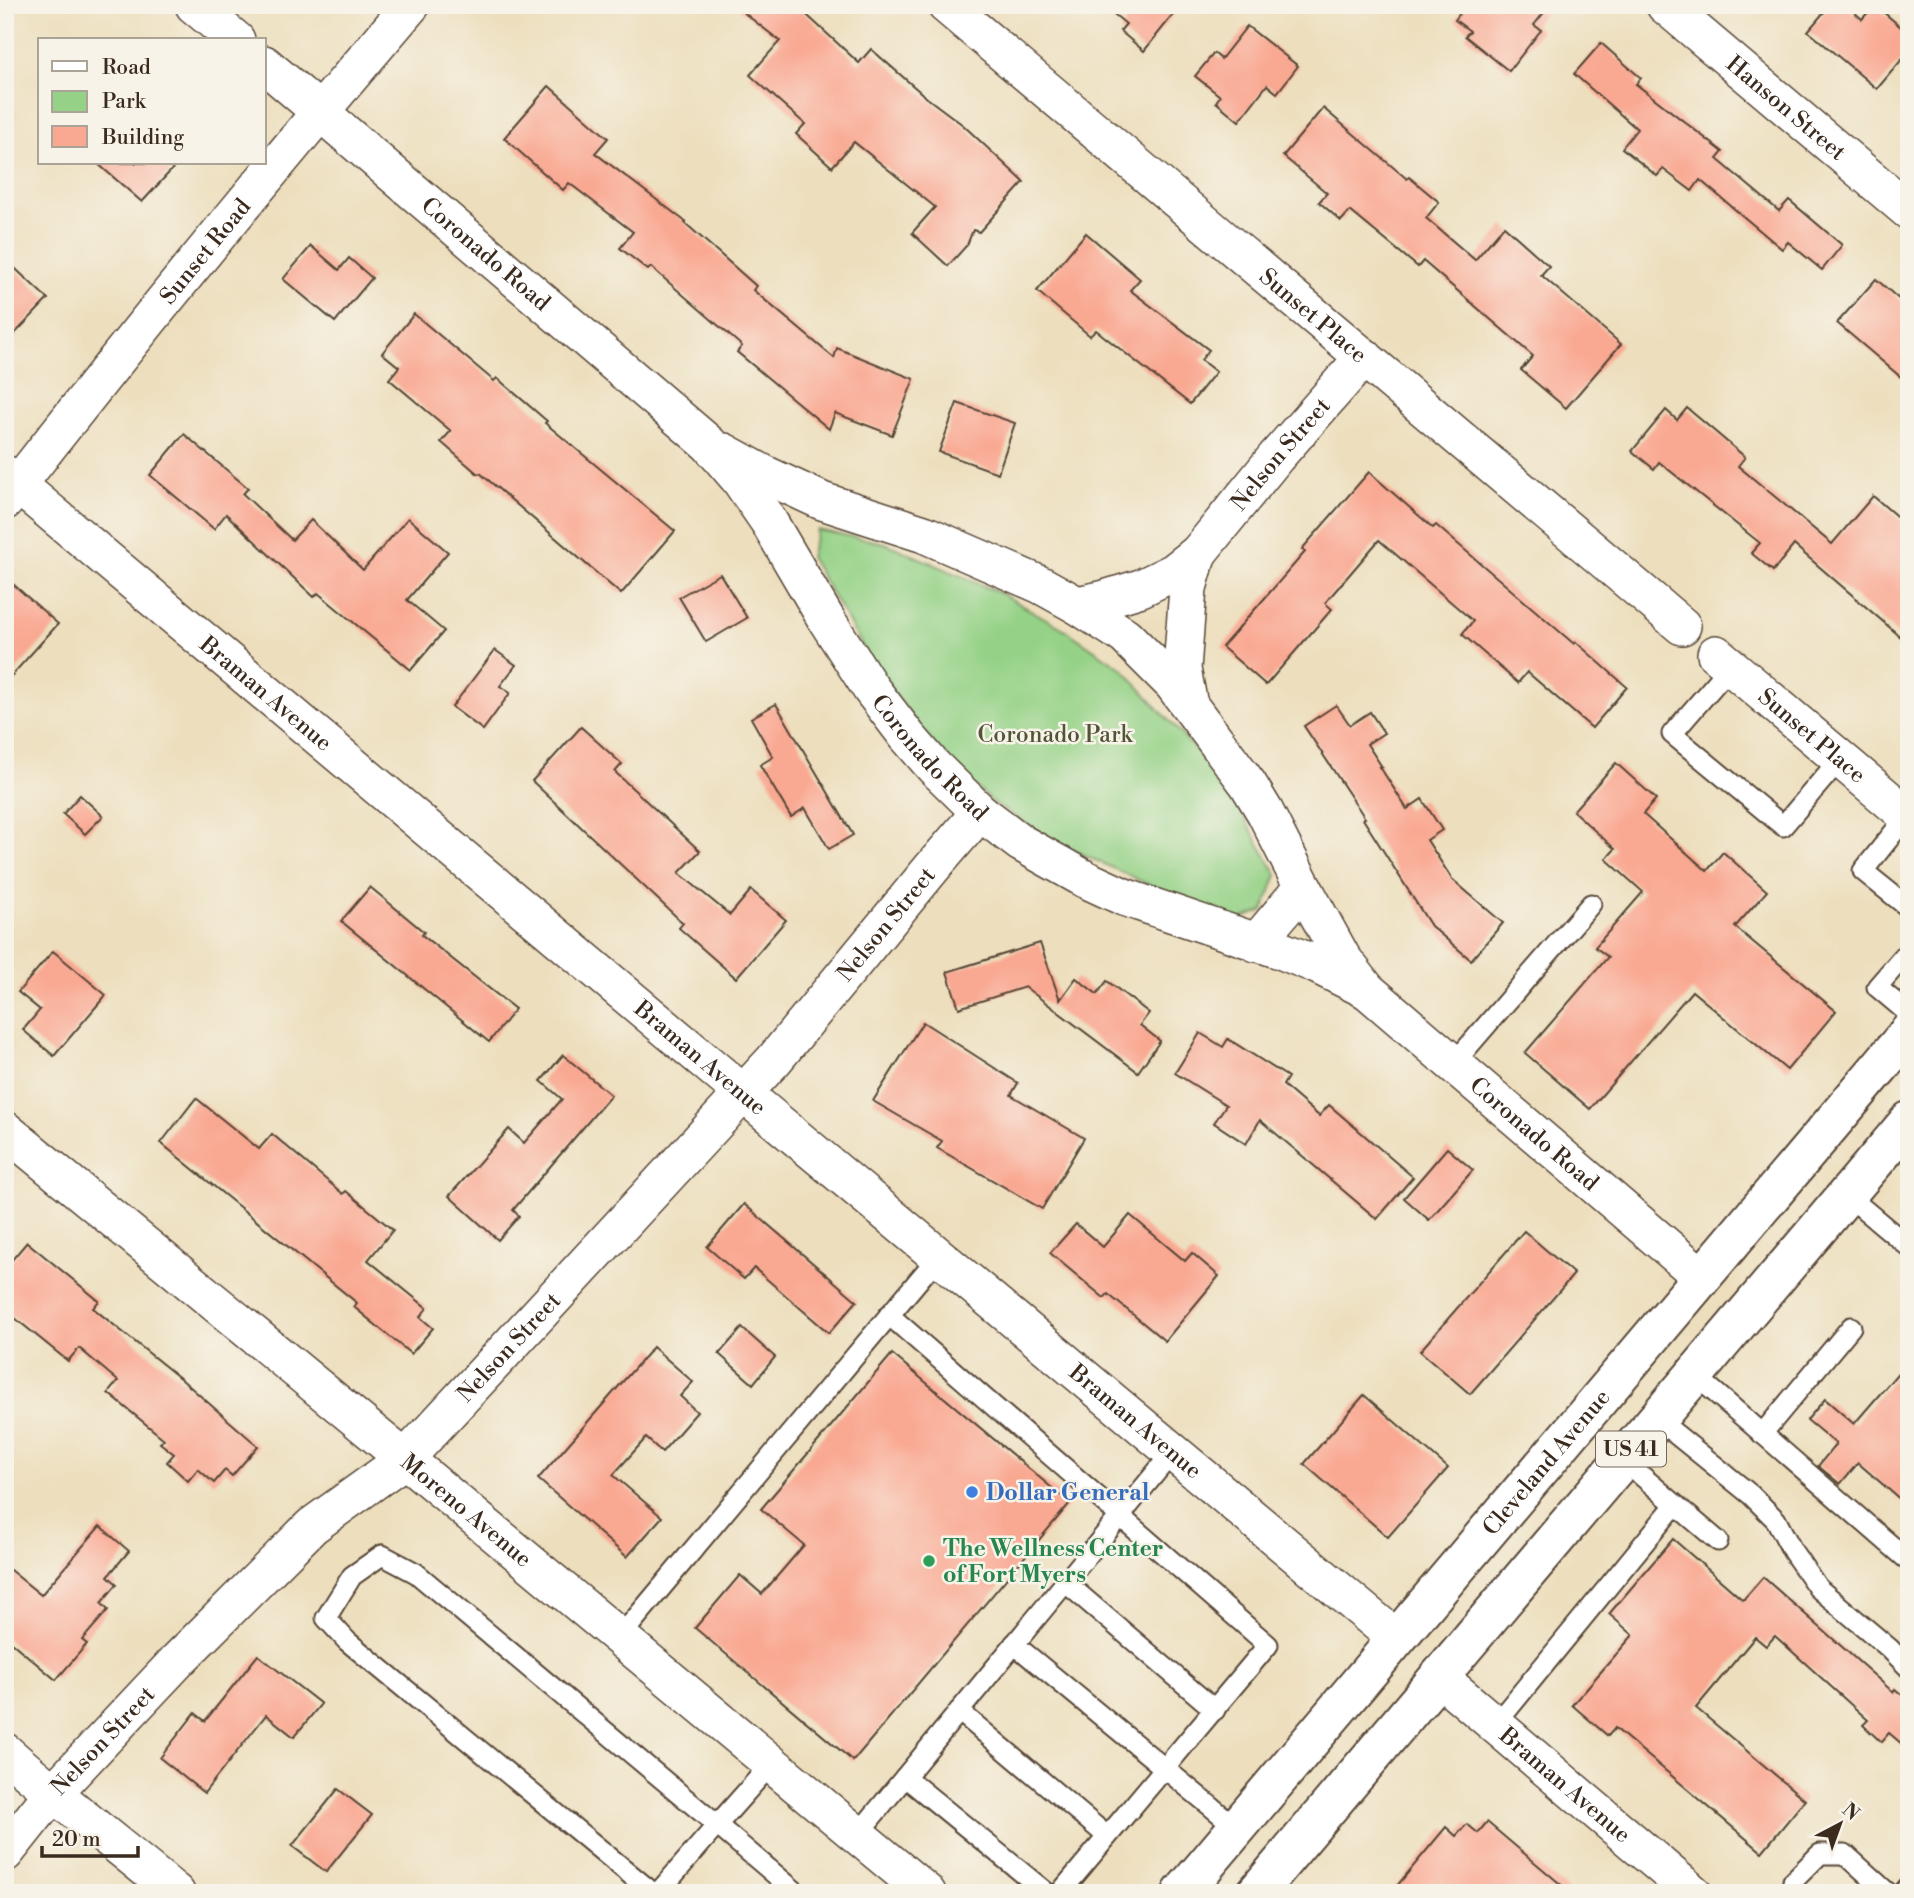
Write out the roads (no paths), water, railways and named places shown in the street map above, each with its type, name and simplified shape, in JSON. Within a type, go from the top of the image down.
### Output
[{"type":"main road","name":"Cleveland Avenue","points":[[1182,1893],[1909,1032]]},
{"type":"main road","name":"US 41","points":[[1256,1893],[1909,1121]]},
{"type":"main road","points":[[1439,1677],[1449,1622],[1480,1540]]},
{"type":"main road","points":[[1354,1777],[1391,1695],[1397,1639]]},
{"type":"street","points":[[194,5],[234,38]]},
{"type":"street","name":"Sunset Road","points":[[10,487],[320,111],[411,5]]},
{"type":"street","name":"Sunset Place","points":[[946,5],[1682,626]]},
{"type":"street","name":"Hanson Street","points":[[1665,5],[1908,209]]},
{"type":"street","name":"Coronado Road","points":[[266,66],[709,444],[740,480],[769,522],[871,690],[933,766],[981,811],[1021,844],[1124,897],[1315,964],[1367,990]]},
{"type":"street","name":"Nelson Street","points":[[1198,553],[1276,457],[1364,357]]},
{"type":"street","name":"Coronado Road","points":[[709,444],[822,501],[924,534],[1041,585],[1125,636],[1173,684],[1248,784],[1342,958],[1367,990],[1702,1277]]},
{"type":"street","name":"Braman Avenue","points":[[10,487],[1397,1639]]},
{"type":"street","points":[[1077,605],[1141,587],[1174,572],[1198,553]]},
{"type":"street","name":"Coronado Road","points":[[1189,705],[1182,669],[1188,588],[1198,553]]},
{"type":"street","name":"Sunset Place","points":[[1723,660],[1908,817]]},
{"type":"street","name":"Nelson Street","points":[[5,1853],[52,1794],[179,1659],[312,1526],[405,1459],[775,1060],[981,811]]},
{"type":"street","points":[[1256,943],[1303,887]]},
{"type":"street","name":"Moreno Avenue","points":[[5,1130],[927,1893]]},
{"type":"street","name":"Braman Avenue","points":[[1439,1677],[1693,1893]]},
{"type":"street","points":[[5,1752],[52,1794],[93,1824],[176,1893]]},
{"type":"lane","points":[[1723,660],[1672,734],[1783,826],[1840,759]]},
{"type":"lane","points":[[1908,817],[1863,871],[1909,908]]},
{"type":"lane","points":[[1454,1063],[1591,904]]},
{"type":"lane","points":[[1909,950],[1877,987],[1909,1014]]},
{"type":"lane","points":[[1847,1195],[1909,1247]]},
{"type":"lane","points":[[620,1637],[938,1256]]},
{"type":"lane","points":[[889,1315],[1268,1646],[1060,1893]]},
{"type":"lane","points":[[1762,1434],[1851,1327]]},
{"type":"lane","points":[[1695,1375],[1909,1561]]},
{"type":"lane","points":[[1657,1419],[1751,1495],[1776,1520],[1793,1552],[1818,1588],[1909,1668]]},
{"type":"lane","points":[[858,1834],[1172,1452]]},
{"type":"lane","points":[[1622,1459],[1718,1541]]},
{"type":"lane","points":[[1495,1725],[1675,1505]]},
{"type":"lane","points":[[772,1763],[717,1825],[656,1893],[347,1641],[326,1618],[352,1576],[382,1555],[416,1573],[717,1825],[797,1893]]},
{"type":"lane","points":[[1066,1582],[1215,1710]]},
{"type":"lane","points":[[1014,1644],[1237,1828]]},
{"type":"lane","points":[[959,1711],[1107,1836]]},
{"type":"lane","points":[[905,1777],[1047,1893]]},
{"type":"lane","points":[[1793,1881],[1820,1854],[1845,1854],[1888,1893]]},
{"type":"lane","points":[[1903,1893],[1909,1885]]},
{"type":"place","name":"Dollar General","points":[[972,1492]]},
{"type":"place","name":"The Wellness Center of Fort Myers","points":[[929,1561]]},
{"type":"park label","name":"Coronado Park","points":[[1055,734]]}]
